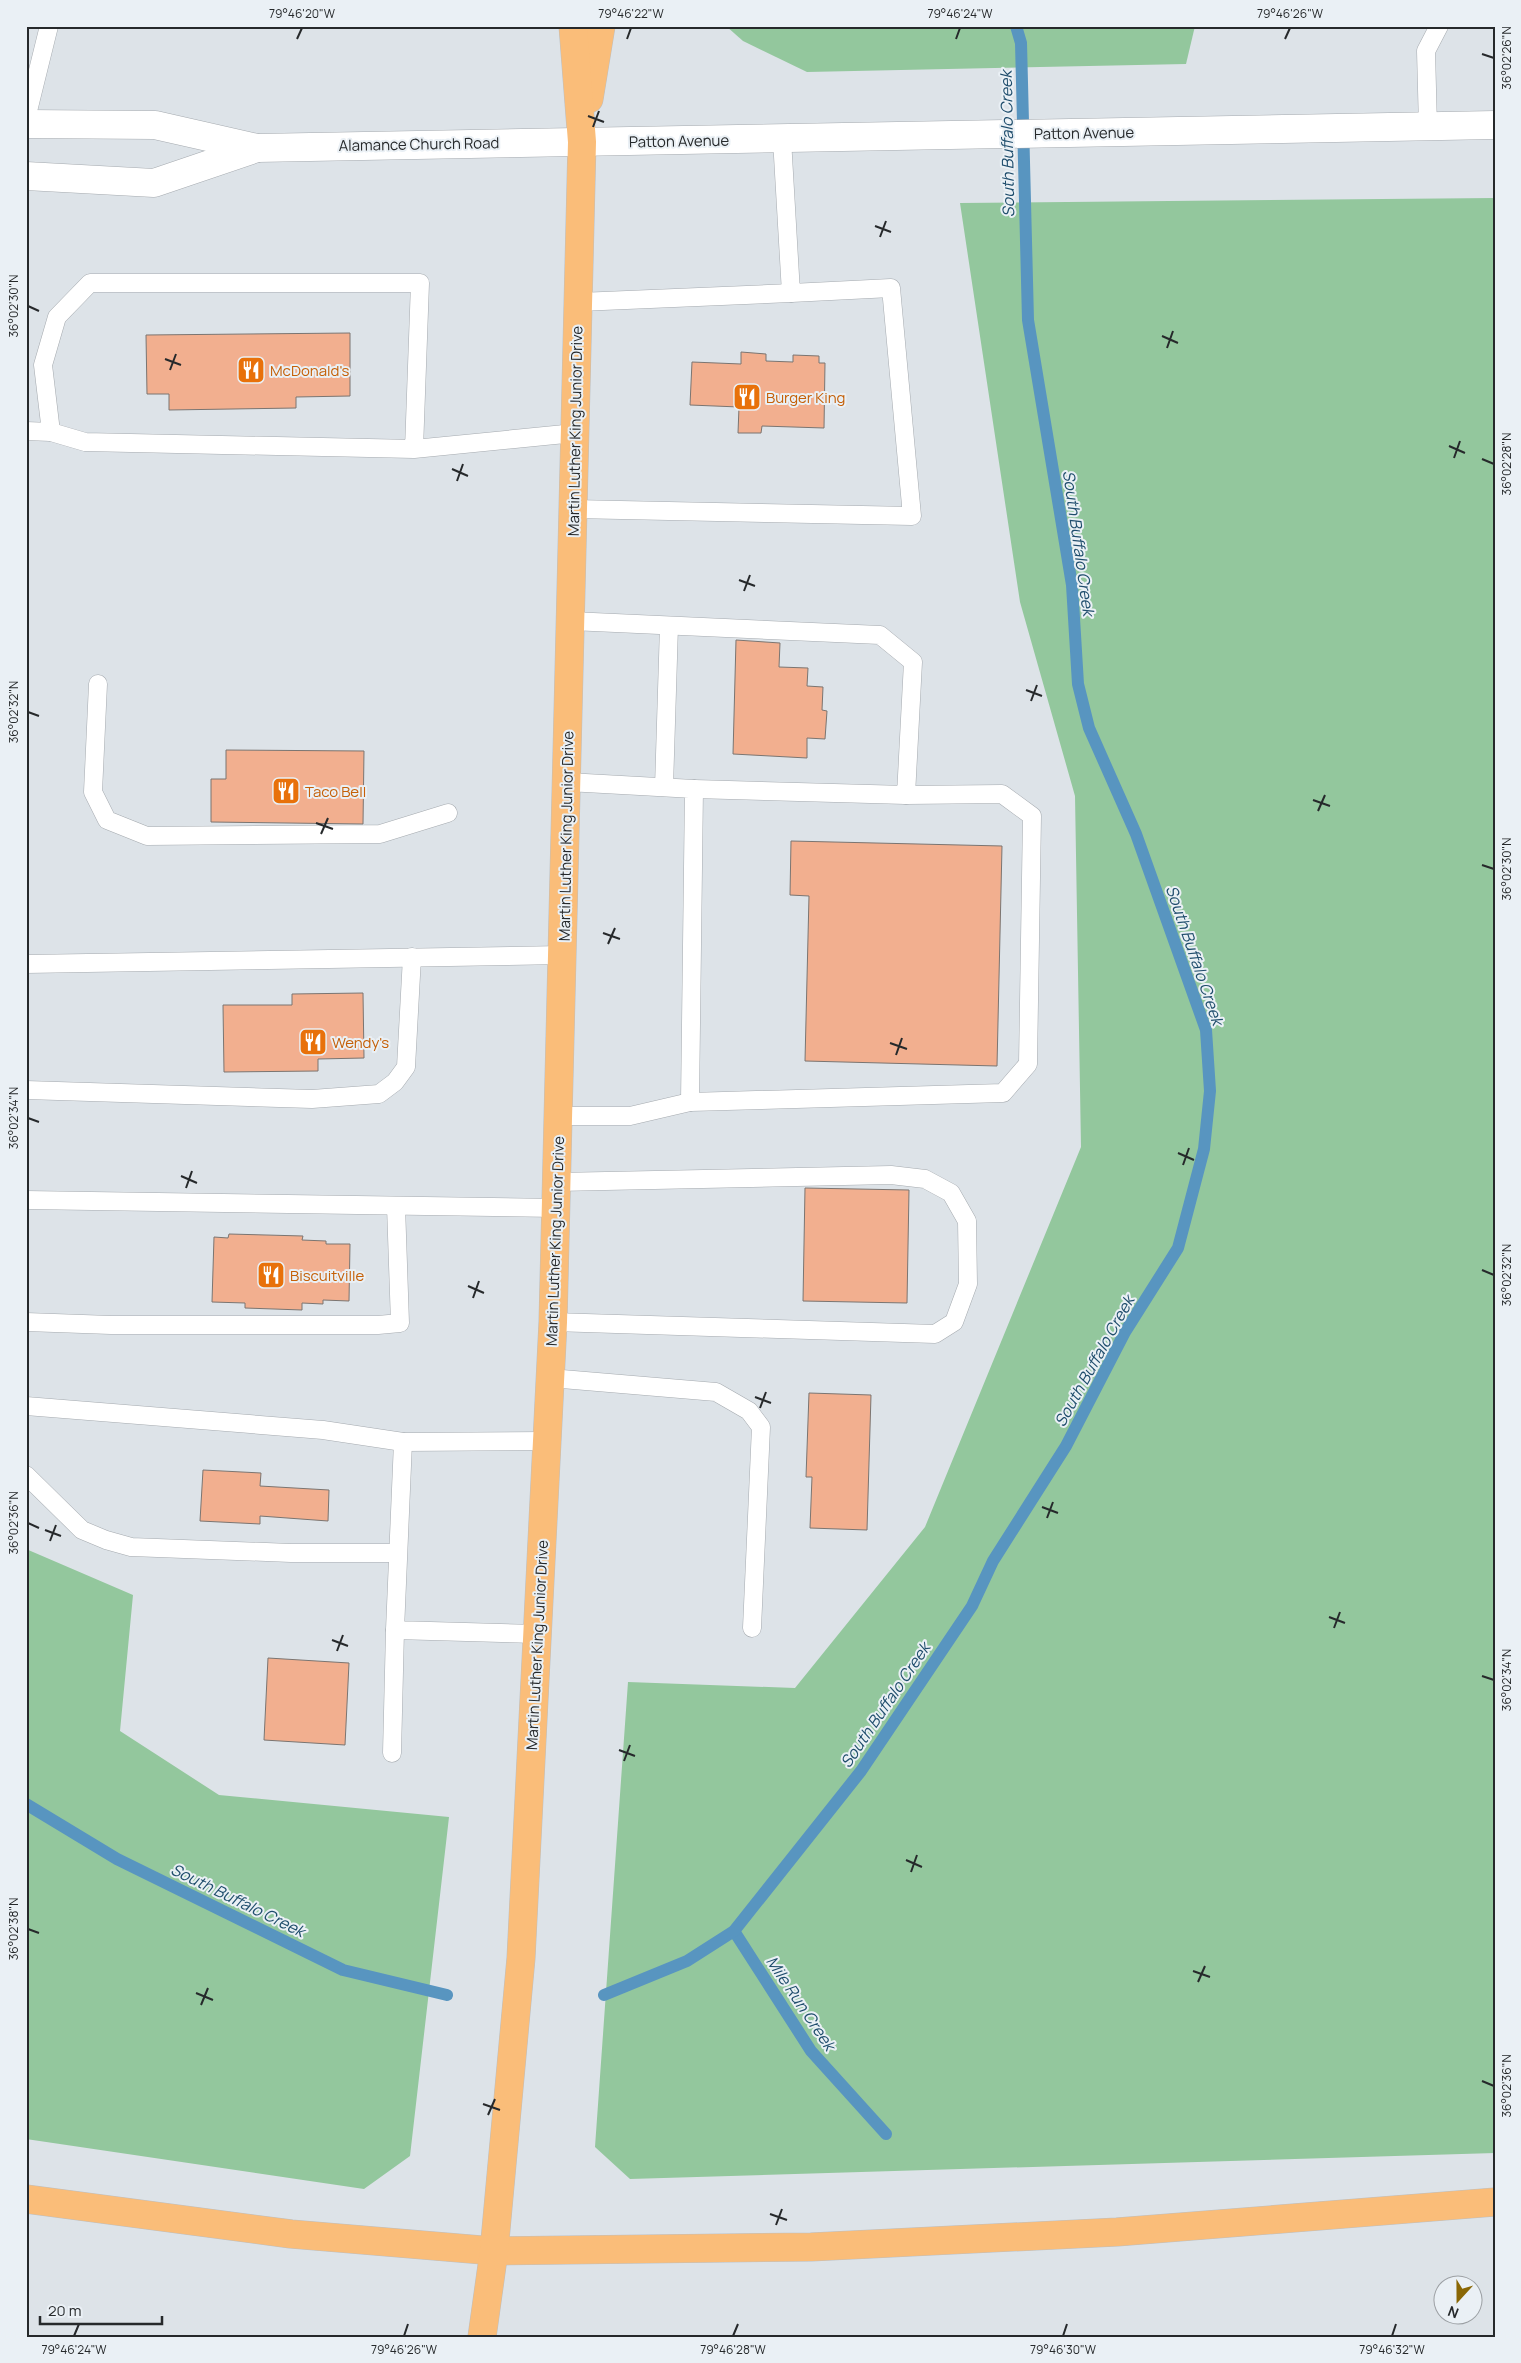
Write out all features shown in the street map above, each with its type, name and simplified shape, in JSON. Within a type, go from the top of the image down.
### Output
[{"type":"highway","points":[[573,26],[582,142]]},
{"type":"highway","points":[[582,142],[601,26]]},
{"type":"highway","name":"Martin Luther King Junior Drive","points":[[482,2337],[494,2251],[521,1958],[554,1322],[582,142]]},
{"type":"highway","points":[[26,2200],[291,2234],[494,2251],[811,2247],[1089,2234],[1495,2202]]},
{"type":"street","name":"Alamance Church Road","points":[[26,124],[154,125],[256,148],[582,142]]},
{"type":"street","name":"Patton Avenue","points":[[582,142],[1495,126]]},
{"type":"street","name":"Alamance Church Road","points":[[26,176],[154,183],[256,148]]},
{"type":"lane","points":[[26,119],[49,26]]},
{"type":"lane","points":[[1428,127],[1426,51],[1440,26]]},
{"type":"lane","points":[[782,139],[791,293]]},
{"type":"lane","points":[[51,432],[43,365],[57,317],[90,283],[420,284],[414,449]]},
{"type":"lane","points":[[573,509],[912,516],[891,288],[578,302]]},
{"type":"lane","points":[[26,431],[51,432],[85,442],[414,449],[575,433]]},
{"type":"lane","points":[[571,621],[880,635],[913,662],[906,795]]},
{"type":"lane","points":[[664,787],[669,626]]},
{"type":"lane","points":[[98,684],[93,792],[107,820],[147,836],[380,834],[448,813]]},
{"type":"lane","points":[[559,1116],[630,1116],[690,1102],[1003,1093],[1028,1064],[1032,816],[1002,794],[906,795],[694,789],[567,782]]},
{"type":"lane","points":[[690,1102],[694,789]]},
{"type":"lane","points":[[26,964],[563,955]]},
{"type":"lane","points":[[26,1090],[312,1099],[379,1094],[395,1082],[406,1067],[412,957]]},
{"type":"lane","points":[[26,1200],[396,1206],[891,1176],[925,1179],[951,1194],[967,1221],[968,1284],[954,1322],[935,1334],[554,1322]]},
{"type":"lane","points":[[26,1322],[111,1325],[400,1323],[396,1206]]},
{"type":"lane","points":[[550,1378],[716,1392],[749,1411],[761,1427],[752,1628]]},
{"type":"lane","points":[[26,1406],[323,1430],[403,1442],[547,1441]]},
{"type":"lane","points":[[392,1753],[397,1553],[403,1442]]},
{"type":"lane","points":[[26,1475],[82,1530],[106,1540],[131,1547],[397,1553]]},
{"type":"lane","points":[[395,1630],[537,1634]]},
{"type":"green space","points":[[726,26],[1195,26],[1186,64],[807,72],[743,41]]},
{"type":"green space","points":[[1495,198],[1495,2153],[630,2179],[595,2147],[628,1682],[795,1688],[925,1527],[1081,1147],[1075,796],[1020,602],[960,203]]},
{"type":"green space","points":[[26,1549],[133,1595],[120,1731],[219,1795],[449,1817],[410,2156],[364,2189],[26,2139]]},
{"type":"building","points":[[350,333],[350,396],[296,397],[296,408],[169,410],[169,394],[147,394],[146,335]]},
{"type":"building","points":[[741,352],[766,354],[766,361],[793,362],[793,355],[819,356],[819,363],[825,363],[824,428],[762,426],[761,433],[738,433],[739,407],[690,405],[692,362],[741,364]]},
{"type":"building","points":[[736,640],[780,643],[779,667],[808,668],[807,686],[823,687],[822,710],[827,711],[825,739],[807,738],[807,758],[733,754]]},
{"type":"building","points":[[226,750],[364,751],[363,824],[211,822],[211,779],[226,779]]},
{"type":"building","points":[[791,841],[1002,846],[997,1066],[805,1061],[809,896],[790,895]]},
{"type":"building","points":[[363,993],[364,1058],[318,1059],[318,1071],[224,1072],[223,1005],[292,1005],[292,994]]},
{"type":"building","points":[[805,1188],[909,1190],[907,1303],[803,1301]]},
{"type":"building","points":[[229,1234],[303,1236],[302,1240],[326,1241],[326,1244],[350,1244],[349,1301],[323,1300],[323,1304],[302,1303],[302,1310],[245,1308],[245,1303],[212,1302],[214,1237],[228,1238]]},
{"type":"building","points":[[809,1393],[871,1395],[867,1530],[810,1528],[812,1477],[806,1477]]},
{"type":"building","points":[[203,1470],[261,1473],[260,1486],[329,1490],[328,1521],[260,1516],[260,1524],[200,1521]]},
{"type":"building","points":[[268,1658],[349,1663],[345,1745],[264,1740]]},
{"type":"waterway","name":"South Buffalo Creek","points":[[604,1995],[687,1961],[734,1931],[861,1771],[972,1606],[993,1561],[1066,1446],[1125,1332],[1178,1248],[1204,1149],[1210,1091],[1206,1030],[1136,834],[1089,728],[1078,684],[1072,585],[1028,320],[1021,43],[1016,26]]},
{"type":"waterway","name":"South Buffalo Creek","points":[[26,1804],[117,1859],[343,1970],[447,1995]]},
{"type":"waterway","name":"Mile Run Creek","points":[[734,1931],[811,2051],[886,2134]]},
{"type":"place","name":"McDonald's","points":[[251,370]]},
{"type":"place","name":"Burger King","points":[[747,397]]},
{"type":"place","name":"Taco Bell","points":[[286,791]]},
{"type":"place","name":"Wendy's","points":[[313,1042]]},
{"type":"place","name":"Biscuitville","points":[[271,1275]]}]
